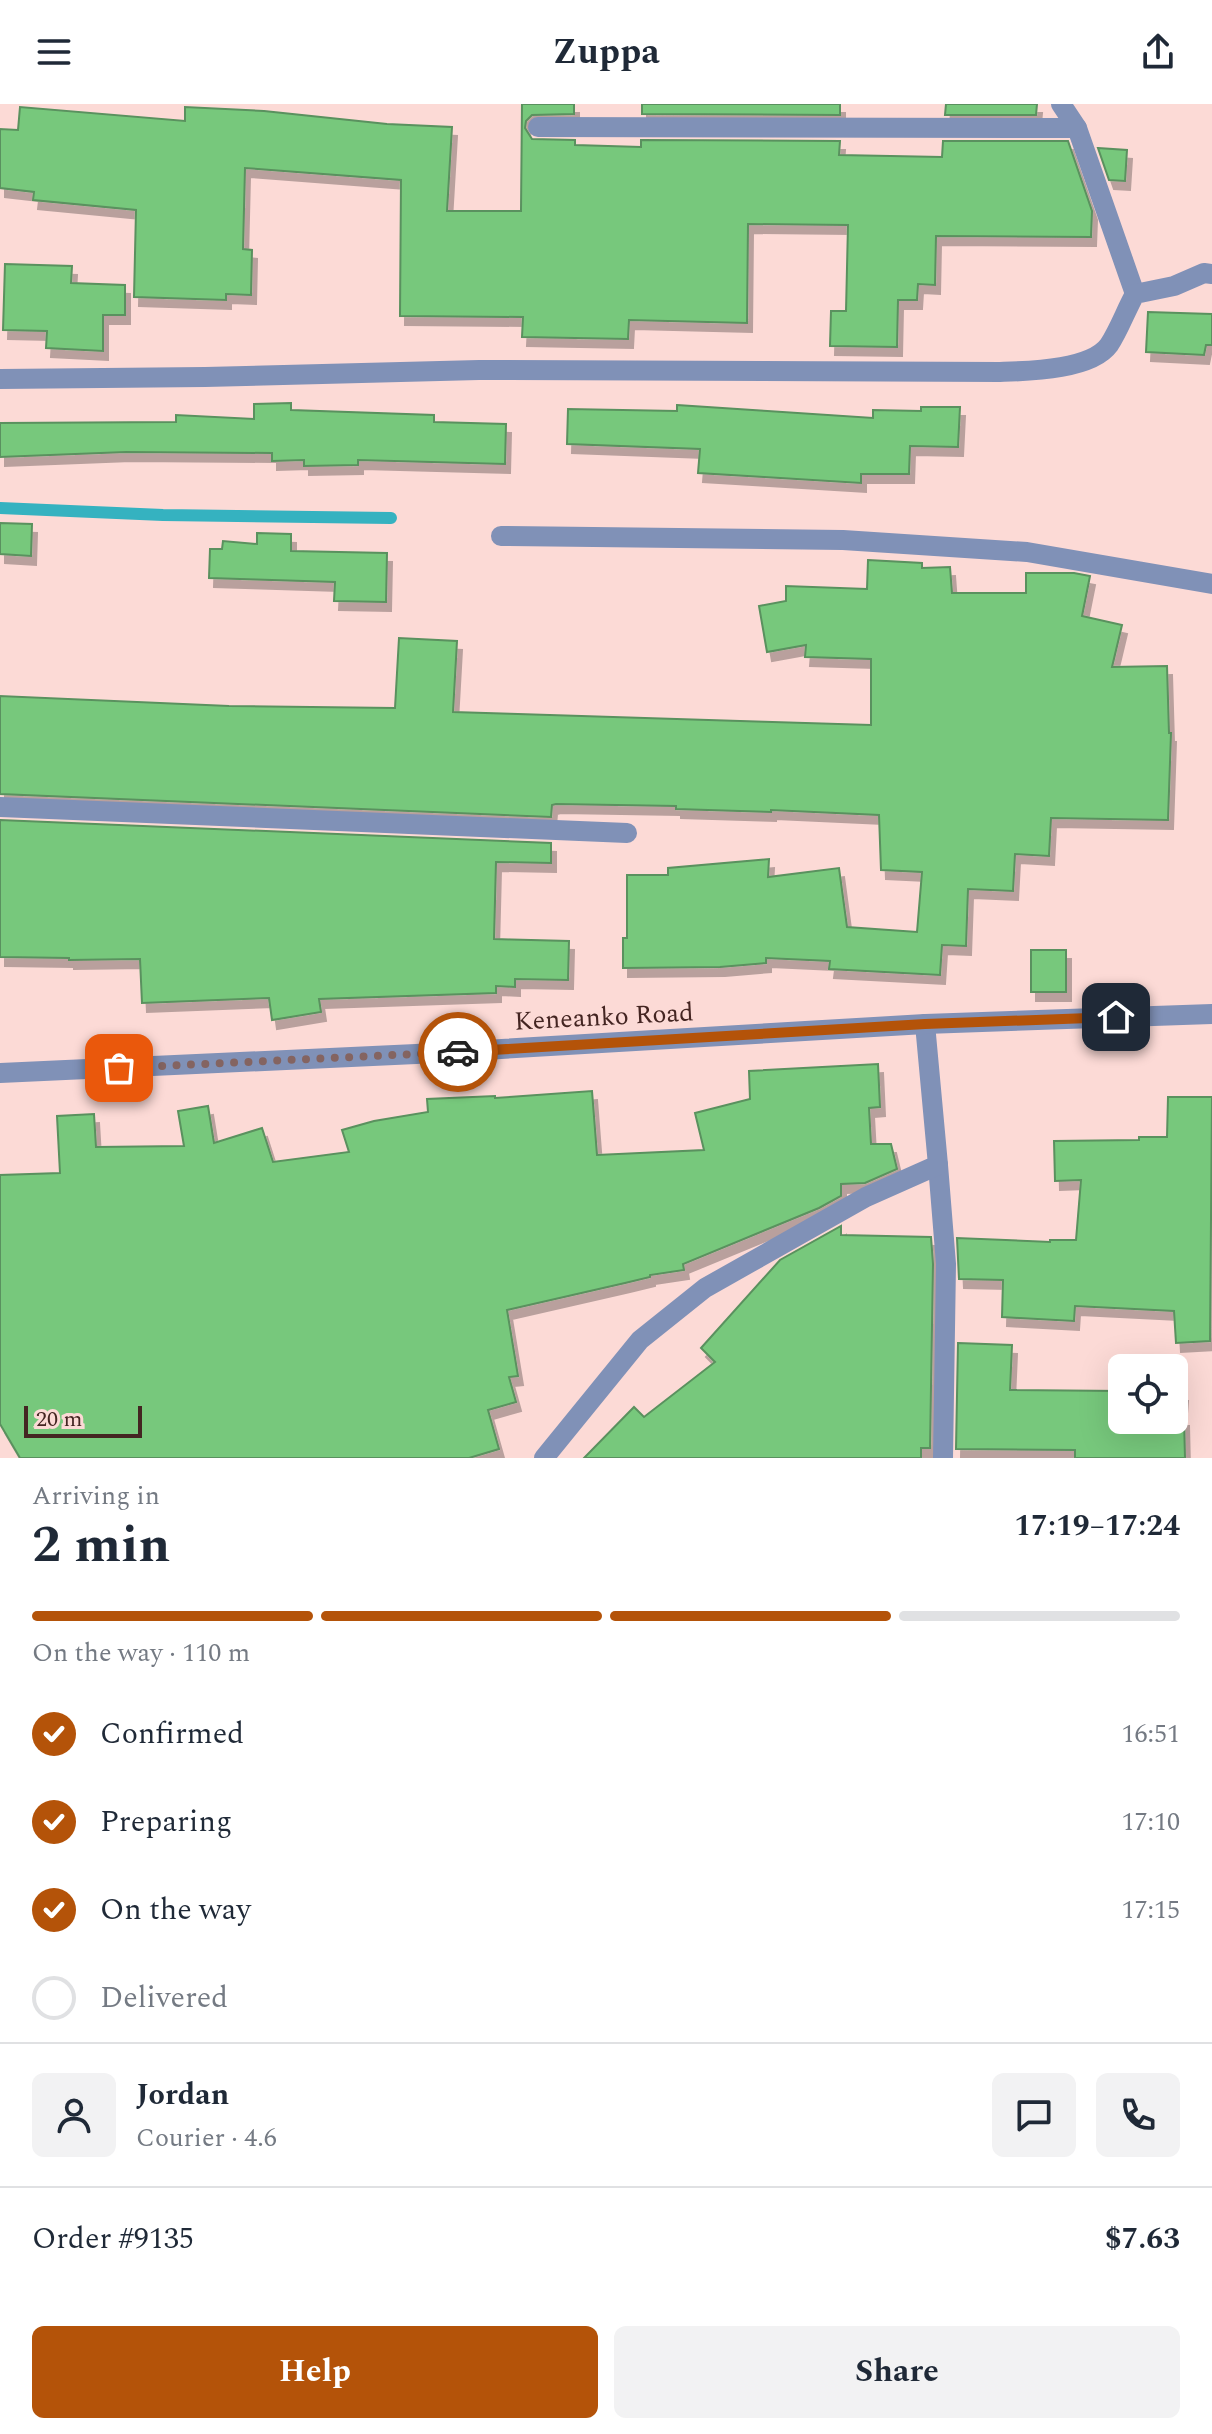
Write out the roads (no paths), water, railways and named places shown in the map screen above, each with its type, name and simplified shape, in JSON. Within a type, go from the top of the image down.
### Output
[{"type":"street","points":[[0,379],[479,370],[1052,370],[1080,362],[1107,348],[1135,294],[1077,128],[1061,104]]},
{"type":"street","points":[[538,127],[1077,128]]},
{"type":"street","points":[[1135,294],[1174,286],[1204,273],[1212,274]]},
{"type":"street","points":[[501,536],[843,540],[1027,552],[1212,584]]},
{"type":"street","points":[[0,807],[627,833]]},
{"type":"street","name":"Keneanko Road","points":[[0,1073],[432,1054],[925,1024],[1212,1014]]},
{"type":"street","points":[[925,1024],[946,1264],[943,1458]]},
{"type":"street","points":[[544,1458],[640,1340],[705,1288],[866,1197],[938,1165]]},
{"type":"waterway","points":[[0,508],[163,515],[391,518]]}]
